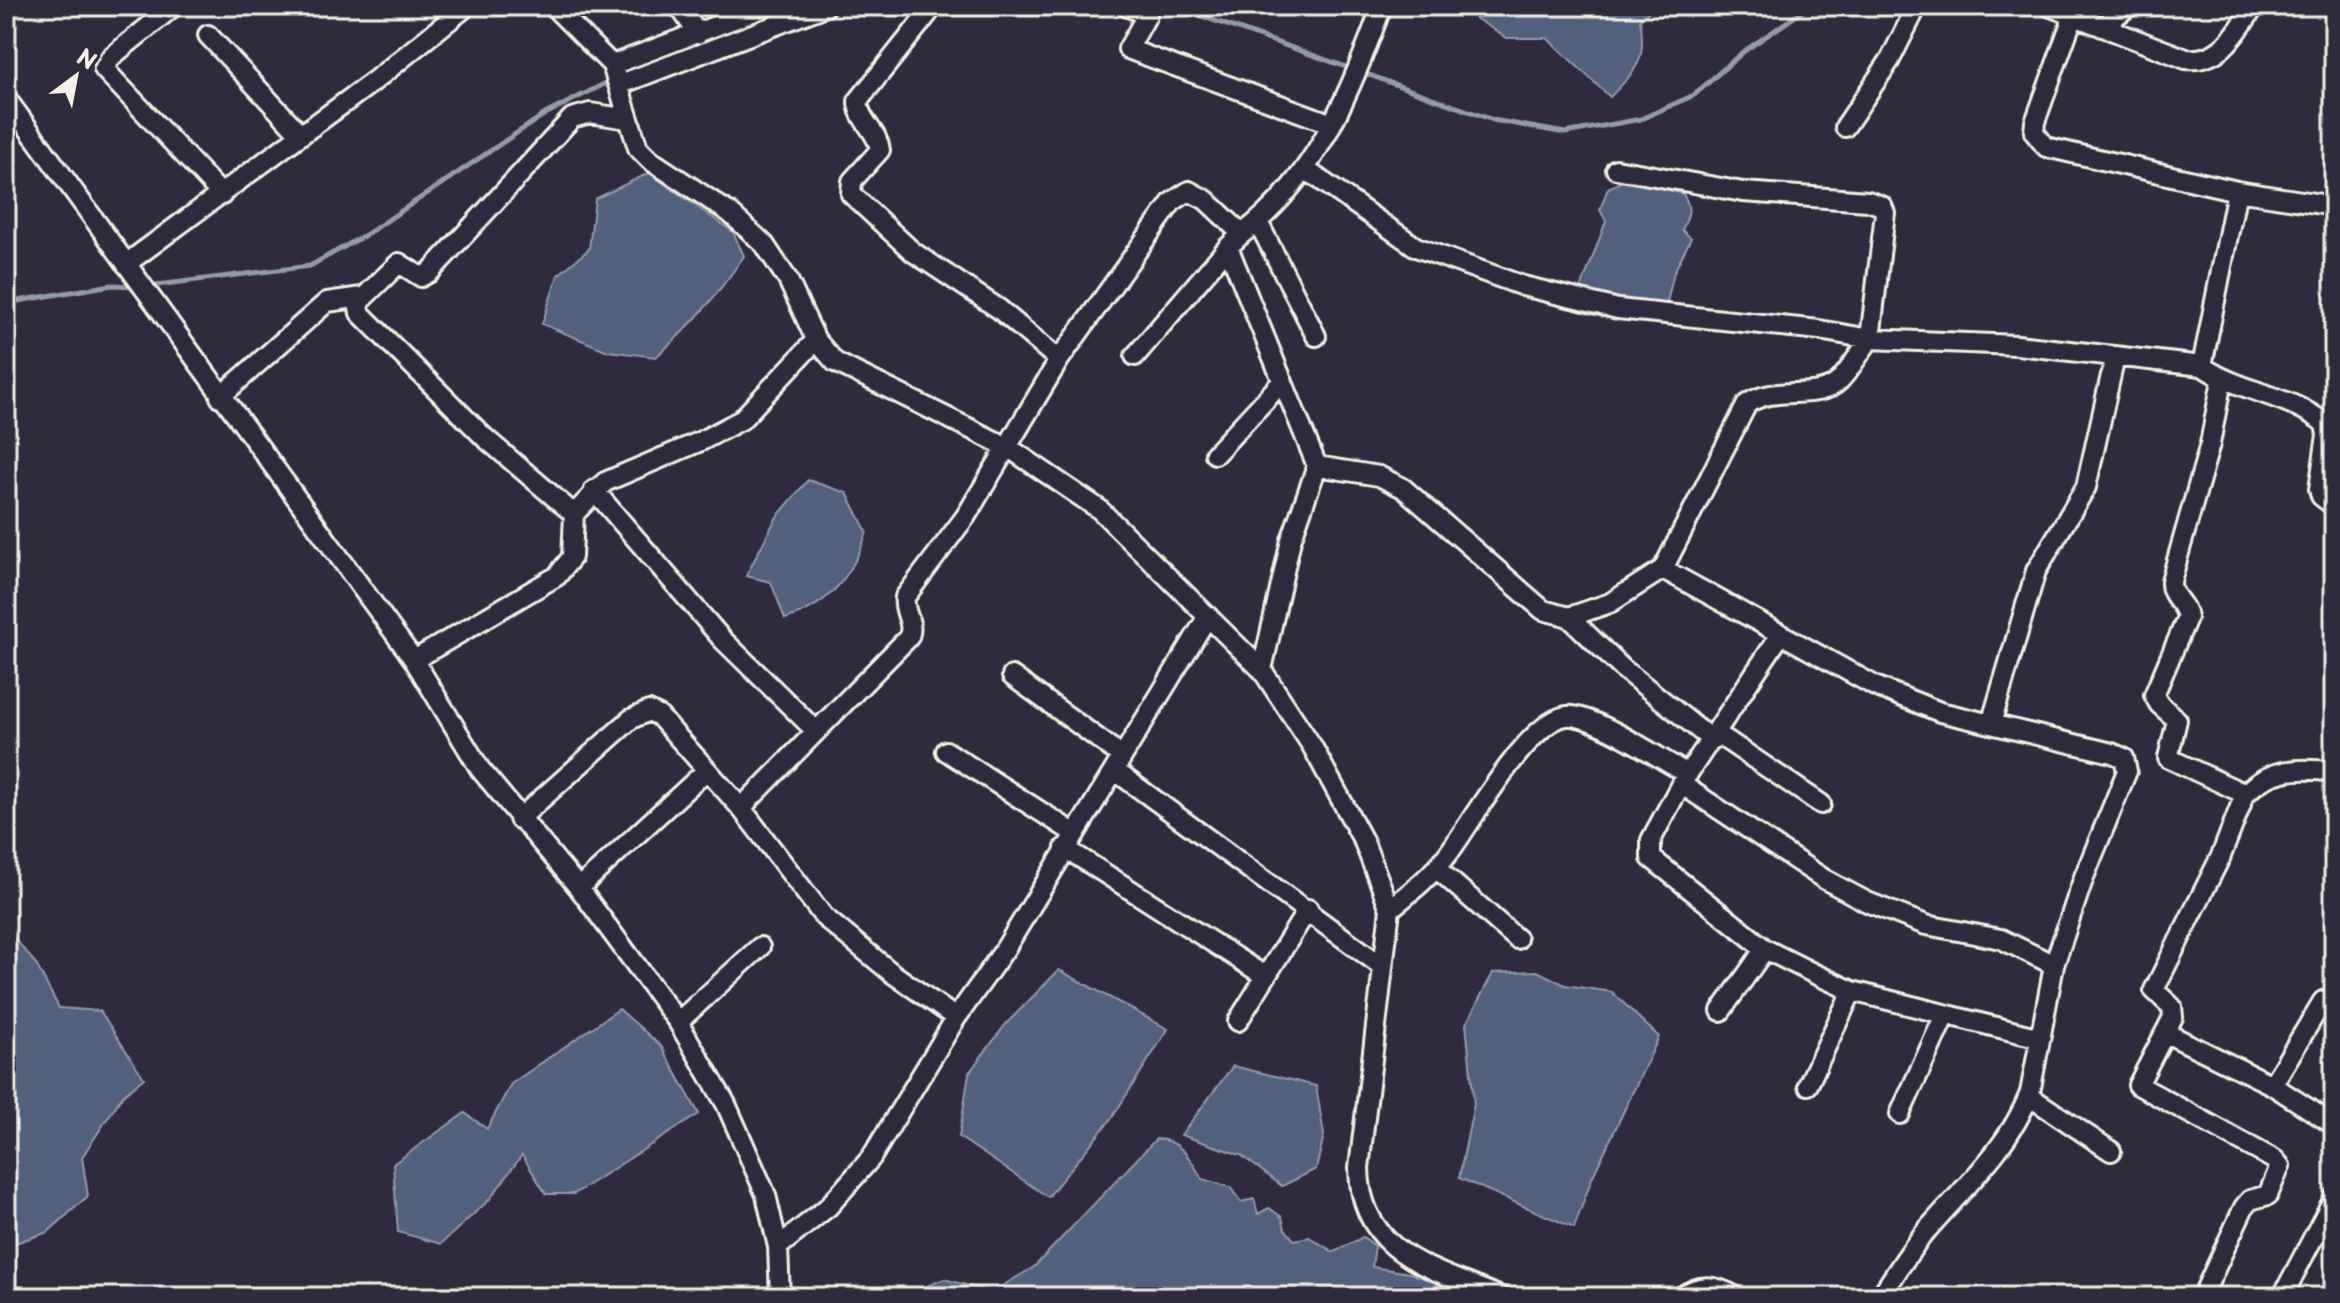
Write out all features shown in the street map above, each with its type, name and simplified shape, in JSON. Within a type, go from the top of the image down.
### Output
[{"type":"street","points":[[174,6],[111,57],[104,69],[222,195]]},
{"type":"street","points":[[126,264],[222,195],[467,6]]},
{"type":"street","points":[[553,6],[616,74],[638,148],[650,160],[730,213],[764,244],[788,280],[816,340],[835,362],[1009,448],[1099,509],[1262,670],[1312,746],[1356,825],[1390,909],[1359,1168],[1366,1209],[1373,1226],[1407,1257],[1501,1297]]},
{"type":"street","points":[[679,6],[698,34]]},
{"type":"street","points":[[616,74],[698,34],[768,6]]},
{"type":"street","points":[[616,74],[826,6]]},
{"type":"street","points":[[934,6],[858,101],[860,114],[877,137],[880,150],[852,181],[851,194],[913,252],[999,309],[1059,360]]},
{"type":"street","points":[[1126,6],[1150,10],[1128,49],[1332,124]]},
{"type":"street","points":[[1135,356],[1235,240],[1258,222],[1305,169],[1358,71],[1382,6]]},
{"type":"street","points":[[1845,127],[1890,60],[1917,6]]},
{"type":"street","points":[[2049,6],[2077,11],[2102,27],[2186,59],[2201,61],[2223,50],[2255,6]]},
{"type":"street","points":[[2102,27],[2129,6]]},
{"type":"street","points":[[2077,11],[2035,122],[2034,132],[2046,147],[2237,191],[2334,206]]},
{"type":"street","points":[[208,35],[301,135]]},
{"type":"street","points":[[6,98],[220,397],[414,660],[480,769],[579,888],[678,1022],[726,1104],[766,1195],[778,1247],[780,1297]]},
{"type":"street","points":[[574,514],[484,437],[360,313],[358,303],[399,263],[421,277],[430,272],[572,118],[590,113],[628,119]]},
{"type":"street","points":[[1305,169],[1416,247],[1442,259],[1523,286],[1618,309],[1819,330],[1870,339],[2017,345],[2202,366],[2222,380],[2307,413],[2325,424],[2327,435],[2319,489],[2321,496],[2334,506]]},
{"type":"street","points":[[1569,617],[1610,603],[1663,569],[1747,404],[1759,396],[1775,392],[1830,388],[1839,381],[1870,339],[1885,213],[1882,206],[1868,201],[1743,192],[1616,169]]},
{"type":"street","points":[[2202,366],[2237,191]]},
{"type":"street","points":[[741,808],[908,638],[911,624],[904,607],[905,597],[966,516],[1059,360],[1180,195],[1198,193],[1235,240],[1283,381],[1317,466],[1291,540],[1262,670]]},
{"type":"street","points":[[1258,222],[1316,336]]},
{"type":"street","points":[[220,397],[327,302],[362,297]]},
{"type":"street","points":[[414,660],[557,576],[572,557],[574,514],[594,490],[616,476],[689,447],[741,420],[816,340]]},
{"type":"street","points":[[1991,724],[2036,571],[2076,509],[2088,479],[2115,357]]},
{"type":"street","points":[[2222,380],[2210,444],[2171,581],[2172,592],[2186,609],[2187,618],[2154,695],[2159,704],[2177,720],[2168,758],[2245,794]]},
{"type":"street","points":[[1215,454],[1283,381]]},
{"type":"street","points":[[1317,466],[1379,476],[1403,488],[1530,602],[1543,610],[1569,617],[1622,668],[1714,737],[1821,804]]},
{"type":"street","points":[[594,490],[722,639],[816,731]]},
{"type":"street","points":[[1663,569],[1710,592],[1875,686],[1940,712],[2112,753],[2127,764],[2054,965],[2029,1096],[1999,1149],[1924,1234],[1880,1297]]},
{"type":"street","points":[[778,1247],[828,1207],[871,1158],[956,1018],[1005,949],[1208,616]]},
{"type":"street","points":[[1781,634],[1684,779],[1651,840],[1651,858],[1765,949],[1852,991],[2040,1038]]},
{"type":"street","points":[[1012,676],[1118,763],[1383,967]]},
{"type":"street","points":[[519,819],[631,719],[649,711],[659,716],[741,808],[824,917],[892,973],[956,1018]]},
{"type":"street","points":[[1390,909],[1436,868],[1525,747],[1555,718],[1571,716],[1592,723],[1684,779],[1824,879],[1867,902],[1926,925],[2001,939],[2054,965]]},
{"type":"street","points":[[946,751],[1265,976]]},
{"type":"street","points":[[2202,1297],[2247,1203],[2268,1195],[2280,1166],[2138,1085],[2138,1079],[2166,1033],[2174,1011],[2154,990],[2221,856],[2245,794],[2258,780],[2272,774],[2304,769],[2334,772]]},
{"type":"street","points":[[579,888],[707,770]]},
{"type":"street","points":[[1436,868],[1517,939]]},
{"type":"street","points":[[1238,1021],[1308,909]]},
{"type":"street","points":[[678,1022],[760,947]]},
{"type":"street","points":[[1721,1011],[1765,949]]},
{"type":"street","points":[[1808,1085],[1852,991]]},
{"type":"street","points":[[2272,1085],[2323,1001],[2334,997]]},
{"type":"street","points":[[1900,1114],[1945,1015]]},
{"type":"street","points":[[2166,1033],[2272,1085],[2334,1125]]},
{"type":"street","points":[[2029,1096],[2111,1151]]},
{"type":"street","points":[[2282,1297],[2334,1198]]},
{"type":"street","points":[[1681,1297],[1695,1288],[1708,1286],[1736,1297]]},
{"type":"water","points":[[1456,6],[1656,6],[1640,19],[1641,54],[1634,70],[1610,97],[1547,38],[1507,38]]},
{"type":"water","points":[[649,173],[733,232],[744,256],[734,271],[693,321],[656,357],[608,351],[542,324],[558,275],[589,249],[595,199]]},
{"type":"water","points":[[1627,179],[1683,194],[1688,203],[1688,216],[1682,230],[1691,238],[1674,272],[1665,311],[1580,291],[1606,221],[1600,210],[1608,188]]},
{"type":"water","points":[[808,480],[847,493],[867,532],[847,575],[837,587],[814,606],[785,619],[771,582],[746,576],[776,518]]},
{"type":"water","points":[[6,928],[36,964],[59,1008],[100,1011],[144,1078],[123,1095],[82,1157],[88,1196],[48,1232],[6,1246]]},
{"type":"water","points":[[1059,970],[1168,1029],[1112,1118],[1048,1197],[959,1137],[969,1073],[1006,1024]]},
{"type":"water","points":[[1537,971],[1565,985],[1612,992],[1659,1037],[1592,1178],[1574,1228],[1459,1178],[1474,1104],[1466,1024],[1493,973]]},
{"type":"water","points":[[619,1009],[661,1046],[699,1114],[574,1194],[546,1194],[522,1155],[490,1199],[441,1244],[398,1232],[393,1164],[465,1113],[487,1129],[511,1084]]},
{"type":"water","points":[[1233,1066],[1316,1086],[1324,1135],[1316,1169],[1282,1186],[1241,1155],[1181,1135]]},
{"type":"water","points":[[1156,1139],[1179,1147],[1202,1179],[1230,1187],[1241,1202],[1254,1199],[1258,1214],[1269,1208],[1282,1217],[1285,1229],[1294,1240],[1309,1237],[1334,1252],[1363,1237],[1375,1246],[1372,1267],[1409,1273],[1481,1297],[900,1297],[944,1279],[992,1292],[1034,1267]]},
{"type":"waterway","points":[[1173,6],[1352,69]]},
{"type":"waterway","points":[[1361,72],[1493,120],[1565,133],[1641,119],[1694,95],[1743,52],[1810,6]]},
{"type":"waterway","points":[[149,286],[310,266],[367,234],[545,114],[612,80]]},
{"type":"waterway","points":[[6,303],[112,285],[135,286]]}]
